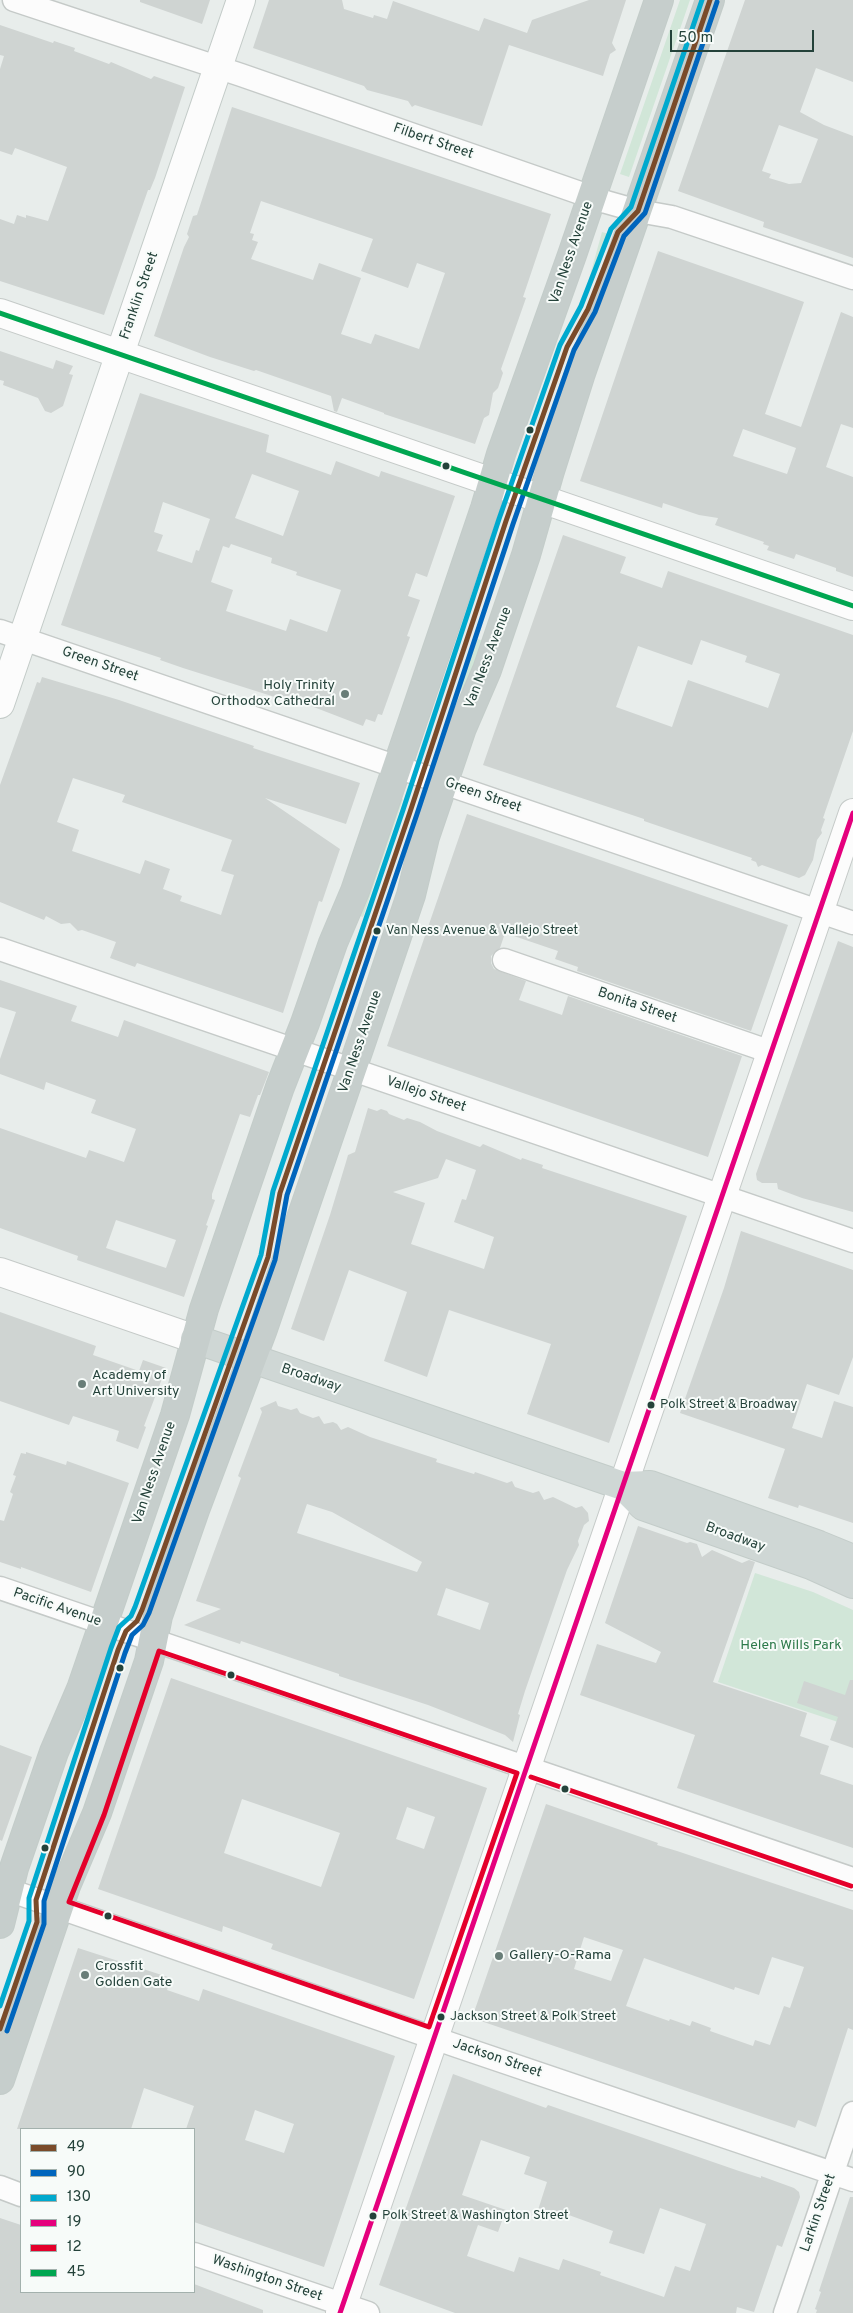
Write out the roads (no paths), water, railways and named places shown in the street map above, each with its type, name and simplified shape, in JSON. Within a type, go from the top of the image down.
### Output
[{"type":"highway","name":"Van Ness Avenue","points":[[0,1924],[5,1888],[14,1868],[54,1752],[81,1689],[175,1414],[195,1339],[280,1087],[333,943],[355,891],[540,339],[592,196],[659,0]]},
{"type":"highway","name":"Van Ness Avenue","points":[[0,2080],[59,1907],[97,1813],[149,1661],[158,1616],[192,1518],[252,1359],[351,1070],[410,895],[425,837],[462,728],[490,661],[582,373],[710,0]]},
{"type":"main road","name":"Broadway","points":[[195,1339],[623,1486],[650,1485],[819,1545],[853,1559]]},
{"type":"main road","name":"Broadway","points":[[623,1486],[643,1506],[811,1565],[853,1584]]},
{"type":"street","name":"Filbert Street","points":[[14,0],[592,196],[638,211],[672,217],[853,278]]},
{"type":"street","name":"Franklin Street","points":[[0,704],[11,635],[120,354],[241,0]]},
{"type":"street","points":[[0,313],[853,606]]},
{"type":"street","name":"Green Street","points":[[11,635],[853,923]]},
{"type":"street","points":[[341,2309],[853,813]]},
{"type":"street","name":"Vallejo Street","points":[[0,949],[853,1241]]},
{"type":"street","name":"Bonita Street","points":[[504,960],[771,1052]]},
{"type":"street","name":"Broadway","points":[[0,1272],[195,1339]]},
{"type":"street","name":"Pacific Avenue","points":[[0,1588],[853,1880]]},
{"type":"street","name":"Jackson Street","points":[[5,1888],[434,2038],[843,2177]]},
{"type":"street","name":"Larkin Street","points":[[785,2313],[843,2177],[853,2113]]},
{"type":"street","points":[[0,2187],[20,2195]]},
{"type":"street","name":"Washington Street","points":[[195,2254],[341,2309],[368,2313]]},
{"type":"place","name":"Holy Trinity Orthodox Cathedral","points":[[345,694]]},
{"type":"place","name":"Van Ness Avenue & Vallejo Street","points":[[377,931]]},
{"type":"place","name":"Academy of Art University","points":[[82,1384]]},
{"type":"place","name":"Polk Street & Broadway","points":[[651,1405]]},
{"type":"place","name":"Gallery-O-Rama","points":[[499,1956]]},
{"type":"place","name":"Crossfit Golden Gate","points":[[85,1975]]},
{"type":"place","name":"Jackson Street & Polk Street","points":[[441,2017]]},
{"type":"place","name":"Polk Street & Washington Street","points":[[373,2216]]},
{"type":"park label","name":"Helen Wills Park","points":[[791,1646]]}]
